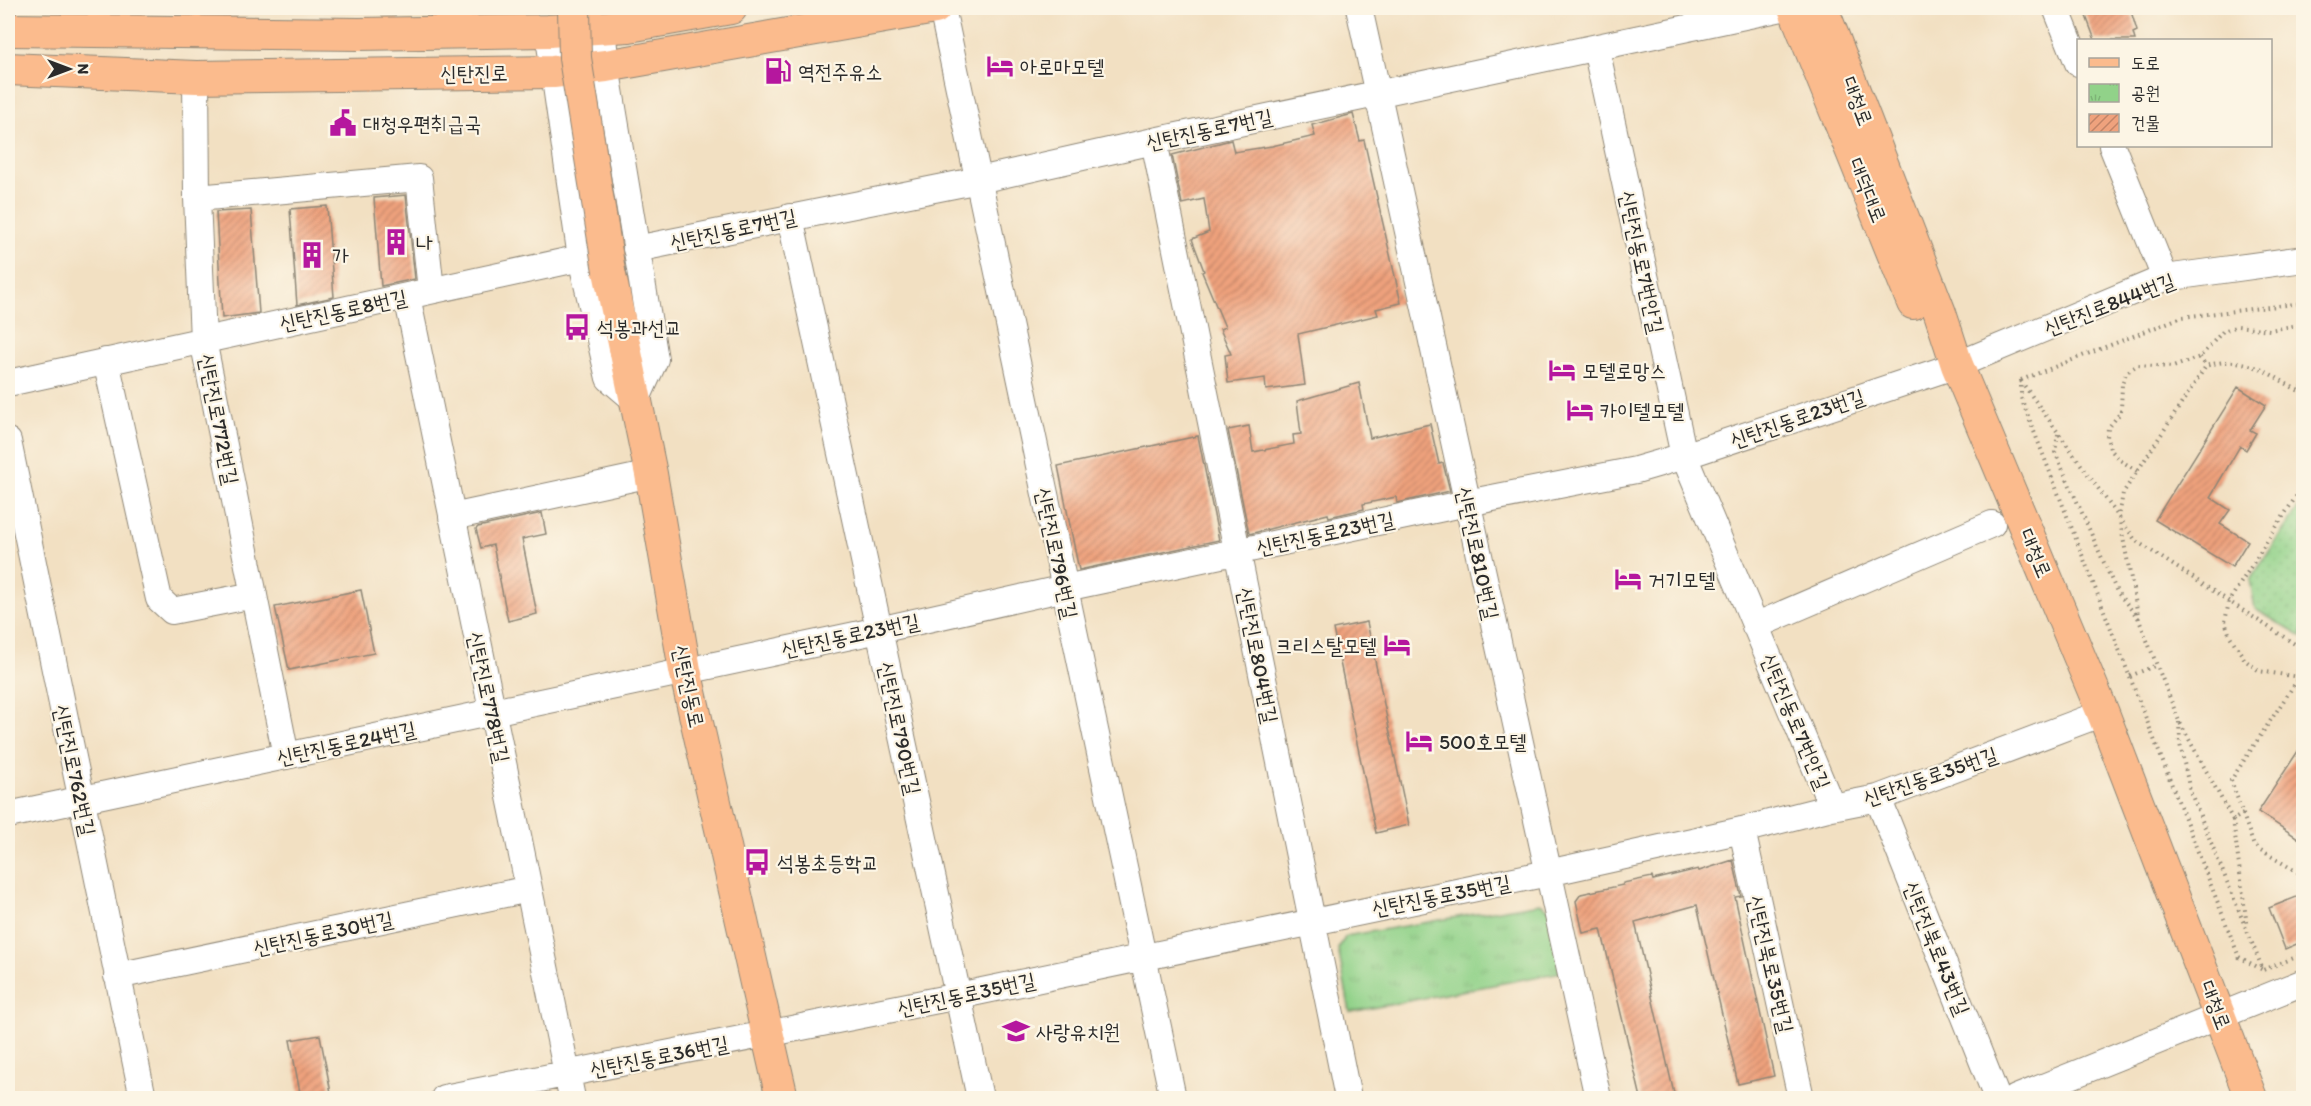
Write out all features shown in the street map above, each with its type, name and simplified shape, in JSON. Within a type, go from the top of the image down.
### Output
[{"type":"main road","name":"신탄진동로","points":[[574,8],[575,58],[595,264],[636,401],[685,670],[782,1098]]},
{"type":"main road","name":"신탄진로","points":[[8,30],[373,34],[548,31],[629,26],[731,8]]},
{"type":"main road","name":"신탄진로","points":[[8,69],[196,77],[553,72],[606,66],[935,8]]},
{"type":"main road","name":"대덕대로","points":[[1794,8],[1919,316],[1957,364]]},
{"type":"main road","name":"대청로","points":[[1822,8],[1940,313],[1957,364],[2103,713],[2251,1098]]},
{"type":"main road","points":[[310,75],[329,63],[345,58],[375,58],[384,51],[383,44],[373,34]]},
{"type":"street","name":"신탄진로796번길","points":[[942,8],[1173,1098]]},
{"type":"street","name":"신탄진로810번길","points":[[1359,8],[1598,1098]]},
{"type":"street","name":"신탄진동로7번길","points":[[636,249],[979,180],[1782,8]]},
{"type":"street","points":[[2056,8],[2077,58]]},
{"type":"street","points":[[602,28],[606,66],[655,359],[636,401]]},
{"type":"street","points":[[548,31],[553,72],[595,264]]},
{"type":"street","name":"신탄진동로7번안길","points":[[1596,48],[1684,456],[1832,807]]},
{"type":"street","name":"신탄진로772번길","points":[[196,77],[203,340],[286,756]]},
{"type":"street","name":"신탄진로804번길","points":[[1155,141],[1348,1098]]},
{"type":"street","points":[[2112,147],[2165,278]]},
{"type":"street","name":"신탄진로778번길","points":[[198,198],[419,178],[419,293],[452,517],[570,1086]]},
{"type":"street","name":"신탄진로790번길","points":[[790,217],[981,1098]]},
{"type":"street","name":"신탄진로844번길","points":[[1957,364],[2165,278],[2304,259]]},
{"type":"street","name":"신탄진동로8번길","points":[[8,383],[419,293],[595,264]]},
{"type":"street","points":[[106,361],[159,598],[172,611],[254,595]]},
{"type":"street","name":"신탄진동로23번길","points":[[685,670],[1467,503],[1636,470],[1957,364]]},
{"type":"street","name":"신탄진로762번길","points":[[8,441],[142,1098]]},
{"type":"street","points":[[452,517],[651,474]]},
{"type":"street","points":[[1755,626],[1992,524]]},
{"type":"street","name":"신탄진동로24번길","points":[[8,815],[685,670]]},
{"type":"street","name":"신탄진동로35번길","points":[[768,1034],[1548,873],[1878,798],[2103,713]]},
{"type":"street","name":"신탄진북로43번길","points":[[1878,798],[1997,1098]]},
{"type":"street","name":"신탄진북로35번길","points":[[1742,830],[1801,1098]]},
{"type":"street","name":"신탄진동로30번길","points":[[117,976],[529,889]]},
{"type":"street","points":[[2016,1098],[2304,982]]},
{"type":"street","name":"신탄진동로36번길","points":[[444,1098],[570,1086],[768,1034]]},
{"type":"path","points":[[2021,380],[2182,317],[2304,303]]},
{"type":"path","points":[[2137,471],[2120,460],[2110,449],[2107,436],[2108,428],[2121,412],[2122,383],[2126,373],[2137,365],[2173,367],[2200,357],[2223,331],[2238,326],[2270,330],[2304,324]]},
{"type":"path","points":[[2200,357],[2206,366]]},
{"type":"path","points":[[2248,933],[2233,820],[2179,721],[2139,620],[2119,517],[2124,493],[2206,366],[2220,362],[2248,363],[2299,391],[2304,386]]},
{"type":"path","points":[[2021,380],[2136,541],[2304,650]]},
{"type":"path","points":[[2021,380],[2021,398],[2239,957],[2263,970],[2304,954]]},
{"type":"path","points":[[2058,433],[2055,452],[2117,592],[2139,620]]},
{"type":"path","points":[[2299,677],[2259,671],[2245,660],[2230,636],[2225,622],[2229,601],[2304,484]]},
{"type":"path","points":[[2130,676],[2157,665]]},
{"type":"path","points":[[2304,670],[2231,780],[2254,846],[2304,876]]},
{"type":"path","points":[[2179,721],[2180,744],[2190,791],[2263,970]]},
{"type":"path","points":[[2233,820],[2243,814]]},
{"type":"green space","points":[[2303,501],[2303,638],[2255,609],[2250,580]]},
{"type":"green space","points":[[1540,903],[1554,912],[1567,971],[1350,1012],[1338,949],[1346,936]]},
{"type":"building","points":[[2083,8],[2130,8],[2137,31],[2133,33],[2135,39],[2095,39]]},
{"type":"building","points":[[1353,114],[1360,141],[1364,140],[1401,303],[1376,309],[1378,315],[1298,334],[1305,385],[1266,390],[1265,378],[1228,383],[1225,355],[1231,354],[1220,329],[1225,327],[1202,272],[1204,271],[1192,239],[1209,232],[1204,199],[1182,204],[1172,155],[1231,140],[1234,152],[1272,146],[1315,136],[1312,125]]},
{"type":"building","name":"나","points":[[406,195],[415,279],[381,286],[374,198]]},
{"type":"building","name":"가","points":[[327,206],[334,297],[297,305],[290,209]]},
{"type":"building","points":[[251,210],[259,313],[222,318],[216,212]]},
{"type":"building","points":[[1359,383],[1370,438],[1430,424],[1439,464],[1443,463],[1450,491],[1397,503],[1396,497],[1363,504],[1364,509],[1329,517],[1328,514],[1249,534],[1228,430],[1249,426],[1253,452],[1294,444],[1293,435],[1301,434],[1297,401]]},
{"type":"building","points":[[2238,387],[2266,405],[2250,430],[2256,433],[2246,450],[2240,446],[2210,497],[2230,510],[2220,524],[2248,541],[2232,567],[2155,520]]},
{"type":"building","points":[[1198,436],[1219,540],[1079,570],[1058,466]]},
{"type":"building","points":[[542,513],[546,534],[522,539],[537,614],[508,621],[493,545],[481,548],[476,529]]},
{"type":"building","points":[[361,590],[374,653],[289,670],[275,607]]},
{"type":"building","points":[[1367,622],[1409,825],[1376,833],[1333,629]]},
{"type":"building","points":[[2304,742],[2304,842],[2258,812]]},
{"type":"building","points":[[1733,860],[1741,896],[1735,897],[1774,1076],[1738,1084],[1697,905],[1635,922],[1675,1098],[1641,1098],[1601,929],[1583,933],[1576,901],[1581,894],[1623,885],[1623,883],[1652,877],[1653,880],[1698,869],[1699,871]]},
{"type":"building","points":[[2304,894],[2304,941],[2285,949],[2269,908]]},
{"type":"building","points":[[320,1035],[332,1098],[301,1098],[290,1040]]},
{"type":"place","name":"아로마모텔","points":[[1000,66]]},
{"type":"place","name":"역전주유소","points":[[778,71]]},
{"type":"place","name":"대청우편취급국","points":[[343,123]]},
{"type":"place","name":"나","points":[[396,242]]},
{"type":"place","name":"가","points":[[312,255]]},
{"type":"place","name":"석봉과선교","points":[[577,327]]},
{"type":"place","name":"모텔로망스","points":[[1562,370]]},
{"type":"place","name":"카이텔모텔","points":[[1580,410]]},
{"type":"place","name":"거기모텔","points":[[1628,579]]},
{"type":"place","name":"크리스탈모텔","points":[[1397,645]]},
{"type":"place","name":"500호모텔","points":[[1419,741]]},
{"type":"place","name":"석봉초등학교","points":[[757,862]]},
{"type":"place","name":"사랑유치원","points":[[1016,1031]]}]
